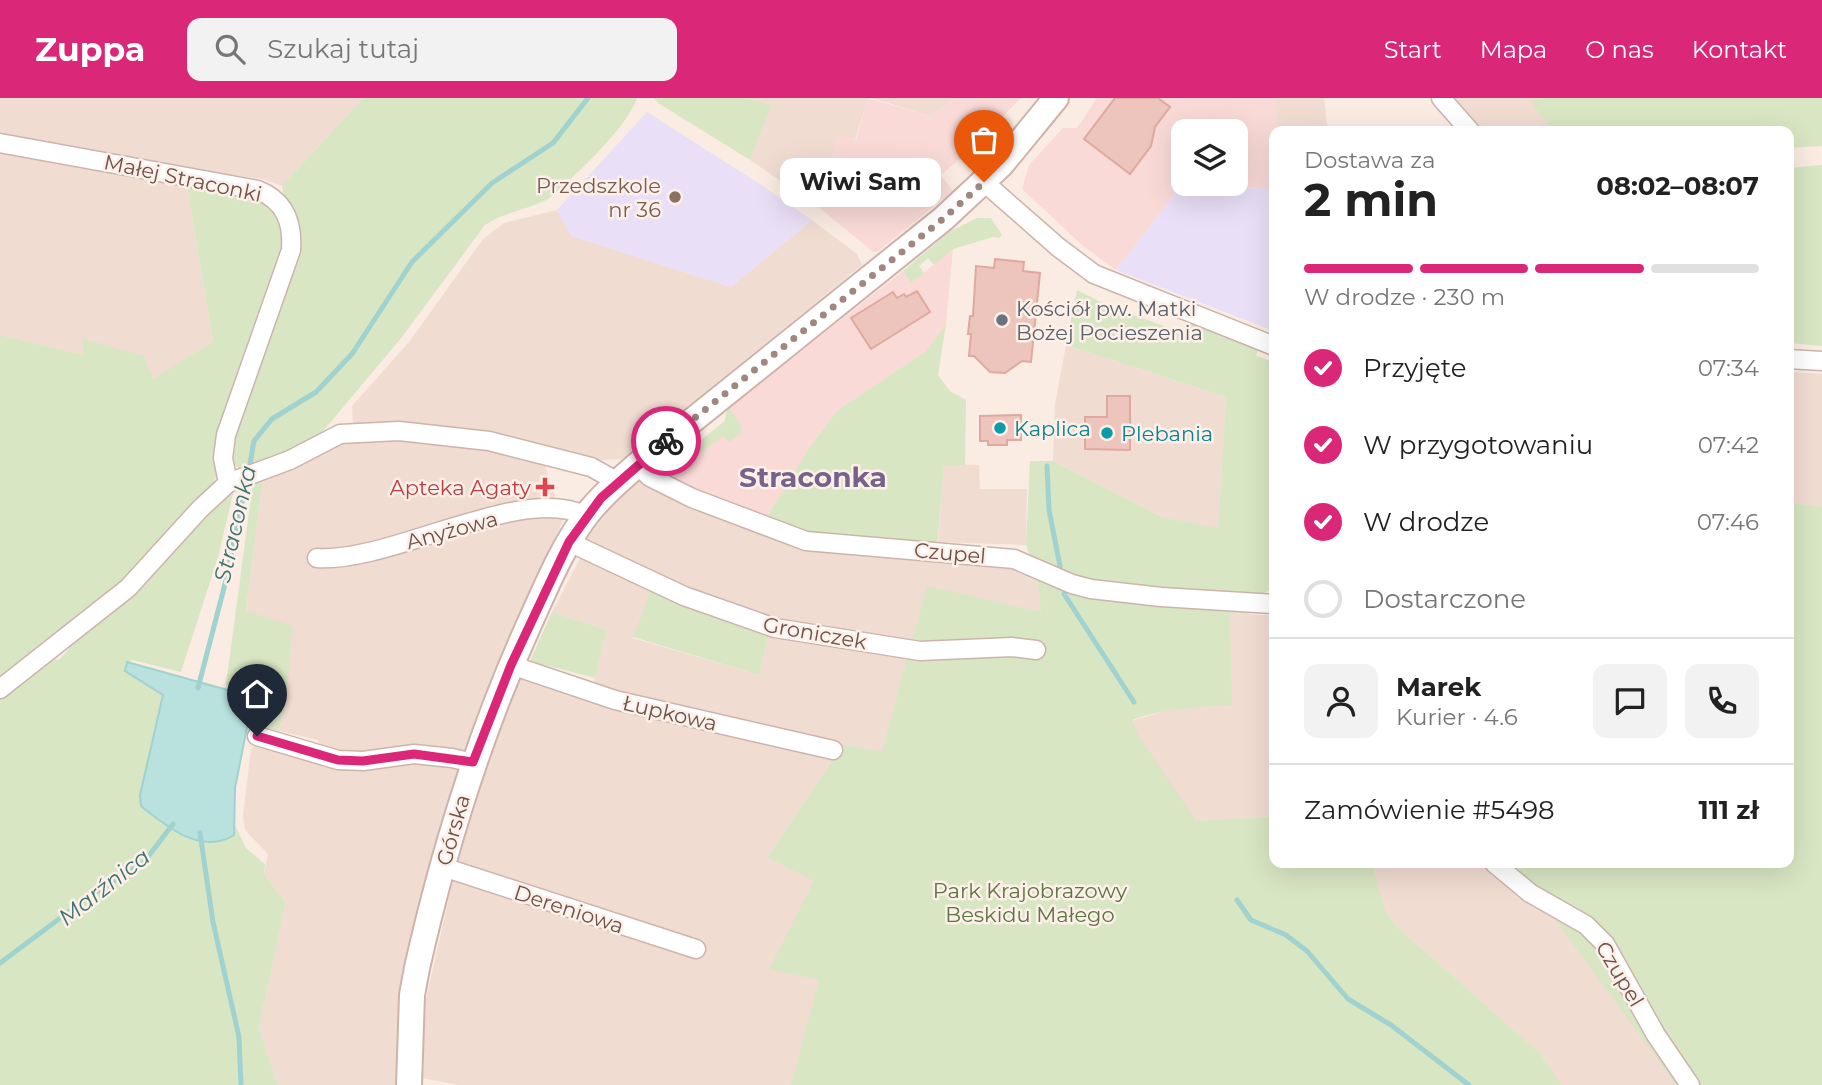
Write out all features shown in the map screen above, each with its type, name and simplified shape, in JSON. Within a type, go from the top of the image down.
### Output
[{"type":"street","name":"Górska","points":[[410,1085],[412,995],[443,867],[473,762],[511,665],[569,542],[586,516],[638,464],[943,219],[1017,148],[1056,98]]},
{"type":"street","points":[[1441,98],[1466,126]]},
{"type":"street","name":"Małej Straconki","points":[[0,143],[258,190],[269,195],[284,210],[291,229],[291,250],[226,435],[223,458],[232,481]]},
{"type":"street","points":[[984,182],[1058,247],[1094,274],[1269,344]]},
{"type":"street","points":[[1794,359],[1822,361]]},
{"type":"street","points":[[0,689],[128,588],[200,509],[232,481],[261,472],[341,434],[399,431],[516,446],[592,467],[618,482]]},
{"type":"street","name":"Czupel","points":[[638,464],[650,477],[692,498],[806,541],[1014,559],[1072,584],[1091,589],[1161,597],[1269,604]]},
{"type":"street","name":"Anyżowa","points":[[317,558],[338,558],[373,552],[460,525],[553,506],[573,509],[586,516]]},
{"type":"street","name":"Groniczek","points":[[569,542],[684,596],[775,628],[920,650],[1012,647],[1036,650]]},
{"type":"street","name":"Łupkowa","points":[[511,665],[615,700],[833,750]]},
{"type":"street","points":[[257,736],[338,760],[363,761],[414,754],[473,762]]},
{"type":"street","name":"Dereniowa","points":[[443,867],[695,949]]},
{"type":"street","name":"Czupel","points":[[1500,868],[1530,893],[1586,925],[1605,944],[1656,1035],[1690,1085]]},
{"type":"street","points":[[410,1085],[415,1085]]},
{"type":"shaded area","points":[[0,98],[363,98],[282,186],[263,179],[185,169],[0,137]]},
{"type":"shaded area","points":[[748,98],[868,98],[855,140],[838,136],[816,205],[750,160],[772,105]]},
{"type":"shaded area","points":[[868,98],[930,116],[955,98],[1021,98],[941,175],[953,191],[877,252],[873,252],[816,205],[838,135],[856,140]]},
{"type":"shaded area","points":[[872,98],[955,98],[930,116]]},
{"type":"shaded area","points":[[1097,98],[1274,98],[1277,126],[1269,126],[1269,189],[1248,187],[1248,119],[1171,119],[1173,196],[1116,270],[1082,245],[1022,189],[1029,165],[1063,128],[1077,128]]},
{"type":"shaded area","points":[[1274,98],[1324,98],[1327,126],[1277,126]]},
{"type":"shaded area","points":[[1445,98],[1538,98],[1532,102],[1549,126],[1470,126]]},
{"type":"shaded area","name":"Przedszkole nr 36","points":[[647,112],[812,220],[731,287],[571,236],[557,210]]},
{"type":"shaded area","points":[[0,149],[186,182],[213,341],[152,380],[81,339],[84,355],[0,335]]},
{"type":"shaded area","points":[[1248,187],[1269,189],[1269,329],[1116,270],[1173,196],[1248,196]]},
{"type":"shaded area","points":[[557,210],[572,236],[731,287],[812,220],[857,254],[862,265],[622,459],[586,461],[353,425],[352,406],[409,342],[483,239],[504,223]]},
{"type":"shaded area","points":[[953,249],[946,324],[926,351],[838,410],[809,448],[763,523],[666,478],[672,467],[664,461],[676,452],[687,452],[725,421],[727,410],[903,271],[911,283]]},
{"type":"shaded area","points":[[1066,345],[1226,397],[1218,529],[1162,517],[1053,461],[1055,404]]},
{"type":"shaded area","points":[[1794,372],[1822,374],[1822,506],[1794,503]]},
{"type":"shaded area","points":[[362,437],[430,439],[543,459],[556,499],[426,540],[554,511],[564,518],[477,714],[464,754],[325,753],[318,740],[279,731],[286,699],[246,612],[263,478],[327,452],[342,442]]},
{"type":"shaded area","points":[[944,464],[979,465],[980,489],[1027,489],[1026,545],[938,542]]},
{"type":"shaded area","points":[[639,481],[742,522],[974,558],[1036,571],[1046,651],[942,647],[775,624],[684,592],[585,540],[610,509]]},
{"type":"shaded area","points":[[582,555],[652,586],[633,638],[759,675],[770,630],[921,654],[1110,727],[1169,710],[1231,705],[1230,613],[1269,616],[1269,816],[1155,824],[890,753],[592,690],[607,630],[552,612]]},
{"type":"shaded area","points":[[519,677],[836,755],[767,857],[815,880],[770,969],[835,983],[867,1085],[458,1085],[422,1078],[426,999],[453,880],[459,878],[701,954],[705,948],[457,866],[484,774]]},
{"type":"shaded area","points":[[258,743],[460,765],[402,971],[397,1027],[397,1085],[278,1085],[259,1027],[286,903],[264,874],[268,854],[245,830],[243,815],[251,749]]},
{"type":"shaded area","points":[[1373,868],[1490,868],[1568,926],[1681,1085],[1562,1085],[1539,1052],[1396,926],[1386,911]]},
{"type":"green space","points":[[363,98],[637,98],[632,110],[611,137],[548,199],[485,225],[402,337],[324,430],[294,451],[243,471],[232,457],[231,445],[294,262],[282,186]]},
{"type":"green space","points":[[654,98],[748,98],[772,105],[750,160]]},
{"type":"green space","points":[[1538,98],[1822,98],[1822,146],[1794,148],[1794,126],[1549,126],[1531,102]]},
{"type":"green space","points":[[1822,165],[1822,346],[1794,343],[1794,167]]},
{"type":"green space","points":[[186,182],[243,191],[275,206],[287,237],[215,480],[186,517],[118,588],[69,627],[62,627],[0,675],[0,335],[84,355],[81,338],[144,356],[153,379],[213,341]]},
{"type":"green space","points":[[977,218],[991,218],[1002,235],[953,249],[934,265],[928,258],[919,266],[924,273],[911,283],[903,271],[951,231]]},
{"type":"green space","points":[[1077,290],[1109,306],[1186,334],[1190,323],[1258,349],[1256,356],[1269,360],[1269,590],[1262,594],[1247,592],[1241,596],[1163,593],[1074,577],[1030,556],[1026,545],[1030,461],[1053,461],[1162,517],[1218,528],[1226,397],[1066,345]]},
{"type":"green space","points":[[946,324],[938,375],[950,391],[966,400],[965,465],[944,465],[937,548],[819,539],[763,523],[809,448],[838,410],[926,351]]},
{"type":"green space","points":[[730,408],[741,426],[741,433],[729,442],[723,436],[700,453],[696,453],[694,446],[725,421]]},
{"type":"green space","points":[[263,478],[246,611],[293,626],[286,699],[279,731],[248,723],[253,697],[265,701],[266,696],[226,685],[253,482]]},
{"type":"green space","points":[[234,489],[219,554],[181,672],[132,660],[127,663],[163,695],[140,795],[141,806],[234,835],[234,823],[246,848],[265,864],[264,874],[286,903],[259,1027],[278,1085],[0,1085],[0,699],[51,659],[59,660],[69,649],[69,644],[148,579],[223,494]]},
{"type":"green space","points":[[1794,503],[1822,506],[1822,1085],[1676,1085],[1518,868],[1794,868]]},
{"type":"green space","name":"Park Krajobrazowy Beskidu Małego","points":[[1036,571],[1247,609],[1249,614],[1230,613],[1232,705],[1181,709],[1144,716],[1132,720],[1138,735],[1196,821],[1269,816],[1269,868],[1373,868],[1386,911],[1396,926],[1539,1052],[1562,1085],[791,1085],[819,980],[769,969],[814,881],[767,857],[836,755],[838,744],[882,751],[927,586],[1041,612]]},
{"type":"green space","points":[[652,586],[770,630],[759,675],[633,637]]},
{"type":"green space","points":[[552,612],[607,630],[595,678],[530,661]]},
{"type":"water","points":[[127,662],[253,697],[235,788],[234,835],[222,841],[197,840],[173,830],[141,806],[140,795],[163,695],[125,671]]},
{"type":"building","points":[[1115,98],[1158,98],[1170,107],[1155,127],[1151,146],[1130,174],[1084,139]]},
{"type":"building","name":"Kościół pw. Matki Bożej Pocieszenia","points":[[995,259],[1024,262],[1023,271],[1040,273],[1031,362],[1022,361],[1005,373],[990,372],[974,356],[969,356],[971,334],[968,334],[970,316],[973,316],[976,266],[994,268]]},
{"type":"building","points":[[917,291],[930,312],[871,349],[851,318],[893,292],[897,298]]},
{"type":"building","name":"Plebania","points":[[1107,396],[1130,396],[1130,450],[1085,449],[1085,417],[1107,417]]},
{"type":"building","name":"Kaplica","points":[[1021,415],[1021,440],[1007,440],[1007,445],[988,445],[988,441],[980,441],[980,416]]},
{"type":"waterway","name":"Straconka","points":[[249,470],[254,441],[272,419],[316,392],[352,354],[412,262],[492,183],[553,143],[588,98]]},
{"type":"waterway","name":"Groniczek","points":[[1047,466],[1049,510],[1060,566]]},
{"type":"waterway","name":"Straconka","points":[[198,688],[224,588],[247,479]]},
{"type":"waterway","points":[[1064,594],[1134,702]]},
{"type":"waterway","name":"Marźnica","points":[[0,963],[87,898],[144,862],[173,824]]},
{"type":"waterway","name":"Straconka","points":[[200,833],[213,922],[239,1037],[241,1085]]},
{"type":"waterway","name":"Groniczek","points":[[1237,900],[1251,920],[1286,935],[1307,951],[1348,999],[1391,1025],[1469,1085]]},
{"type":"way so far","points":[[666,441],[943,219],[984,182]]},
{"type":"place","name":"Wiwi Sam","points":[[984,182]]},
{"type":"place","name":"Przedszkole nr 36","points":[[675,197]]},
{"type":"place","name":"Kościół pw. Matki Bożej Pocieszenia","points":[[1002,320]]},
{"type":"place","name":"Kaplica","points":[[1000,428]]},
{"type":"place","name":"Plebania","points":[[1107,433]]},
{"type":"place","name":"Apteka Agaty","points":[[545,487]]},
{"type":"district","name":"Straconka","points":[[813,477]]},
{"type":"route","points":[[257,736],[338,760],[376,760],[414,754],[473,762],[511,665],[569,542],[601,498],[666,441]]}]
